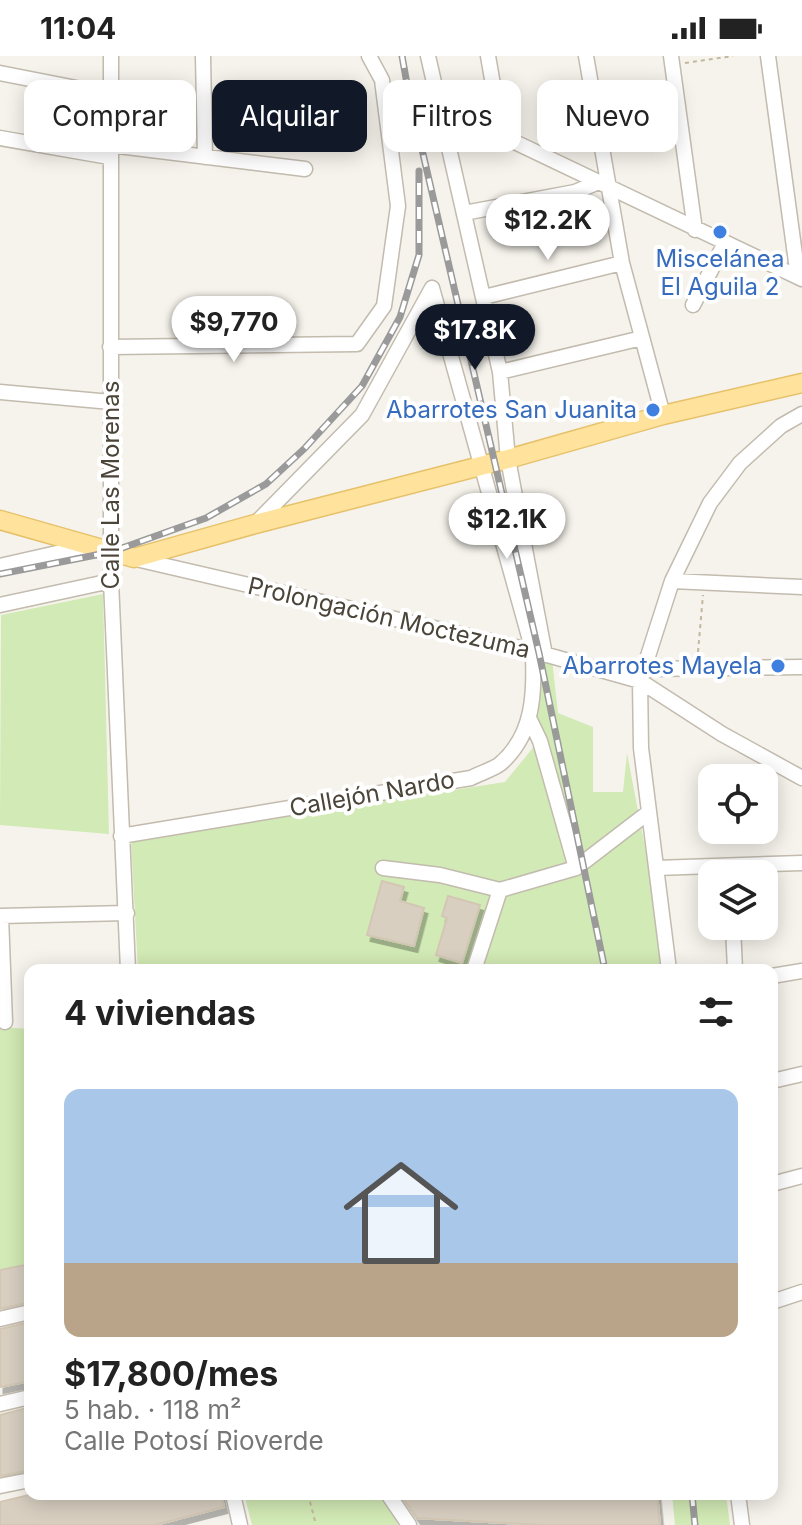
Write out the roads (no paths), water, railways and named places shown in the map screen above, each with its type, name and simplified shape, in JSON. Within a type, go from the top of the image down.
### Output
[{"type":"main road","points":[[134,558],[663,415],[802,383]]},
{"type":"main road","name":"Prolongación Moctezuma","points":[[0,520],[134,558]]},
{"type":"street","name":"Calle Las Morenas","points":[[111,56],[112,80]]},
{"type":"street","points":[[203,56],[205,157]]},
{"type":"street","points":[[110,347],[357,344],[384,306],[398,206],[382,80],[369,56]]},
{"type":"street","points":[[428,56],[433,80]]},
{"type":"street","points":[[488,56],[492,80]]},
{"type":"street","points":[[586,56],[605,183],[622,263],[663,415]]},
{"type":"street","points":[[768,56],[800,278]]},
{"type":"street","points":[[671,60],[695,230]]},
{"type":"street","points":[[0,73],[36,80]]},
{"type":"street","points":[[0,138],[24,141]]},
{"type":"street","points":[[521,145],[800,278]]},
{"type":"street","name":"Calle Las Morenas","points":[[110,152],[111,581],[128,964]]},
{"type":"street","points":[[126,152],[205,157],[305,169]]},
{"type":"street","points":[[450,152],[500,372],[508,459],[539,653]]},
{"type":"street","points":[[464,213],[575,192],[605,183]]},
{"type":"street","points":[[693,305],[725,243]]},
{"type":"street","points":[[484,297],[622,263]]},
{"type":"street","points":[[255,524],[362,415],[432,288],[539,653]]},
{"type":"street","points":[[500,372],[642,338]]},
{"type":"street","points":[[0,392],[111,402]]},
{"type":"street","points":[[668,964],[641,748],[642,675],[672,581],[710,503],[740,463],[781,426],[802,414]]},
{"type":"street","points":[[0,566],[89,546]]},
{"type":"street","name":"Prolongación Moctezuma","points":[[134,558],[642,675],[722,734],[802,778]]},
{"type":"street","points":[[0,605],[111,581]]},
{"type":"street","points":[[672,581],[802,587]]},
{"type":"street","name":"Callejón Nardo","points":[[121,836],[471,778],[499,765],[516,745],[530,720],[539,653]]},
{"type":"street","points":[[642,675],[802,667]]},
{"type":"street","points":[[530,720],[540,741],[576,868]]},
{"type":"street","points":[[383,868],[440,875],[500,890],[576,868],[649,812]]},
{"type":"street","points":[[656,868],[802,863]]},
{"type":"street","points":[[476,964],[500,890]]},
{"type":"street","points":[[5,1022],[0,916],[127,913]]},
{"type":"street","points":[[734,940],[735,964]]},
{"type":"street","points":[[778,975],[802,971]]},
{"type":"street","points":[[778,1080],[802,1074]]},
{"type":"street","points":[[778,1182],[802,1176]]},
{"type":"street","points":[[778,1300],[802,1292]]},
{"type":"street","points":[[0,1319],[24,1313]]},
{"type":"street","points":[[0,1404],[24,1398]]},
{"type":"street","points":[[0,1486],[24,1481]]},
{"type":"street","points":[[224,1525],[240,1523],[234,1500]]},
{"type":"street","points":[[392,1500],[409,1525]]},
{"type":"street","points":[[739,1500],[742,1525]]},
{"type":"railway","points":[[402,56],[406,80]]},
{"type":"railway","points":[[423,152],[539,653],[604,964]]},
{"type":"railway","points":[[0,574],[111,552],[206,518],[266,484],[304,449],[362,386],[400,317],[419,255],[419,171]]},
{"type":"railway","points":[[693,1500],[695,1525]]},
{"type":"place","name":"Miscelánea El Aguila 2","points":[[720,232]]},
{"type":"place","name":"Abarrotes San Juanita","points":[[653,410]]},
{"type":"place","name":"Abarrotes Mayela","points":[[778,666]]}]
